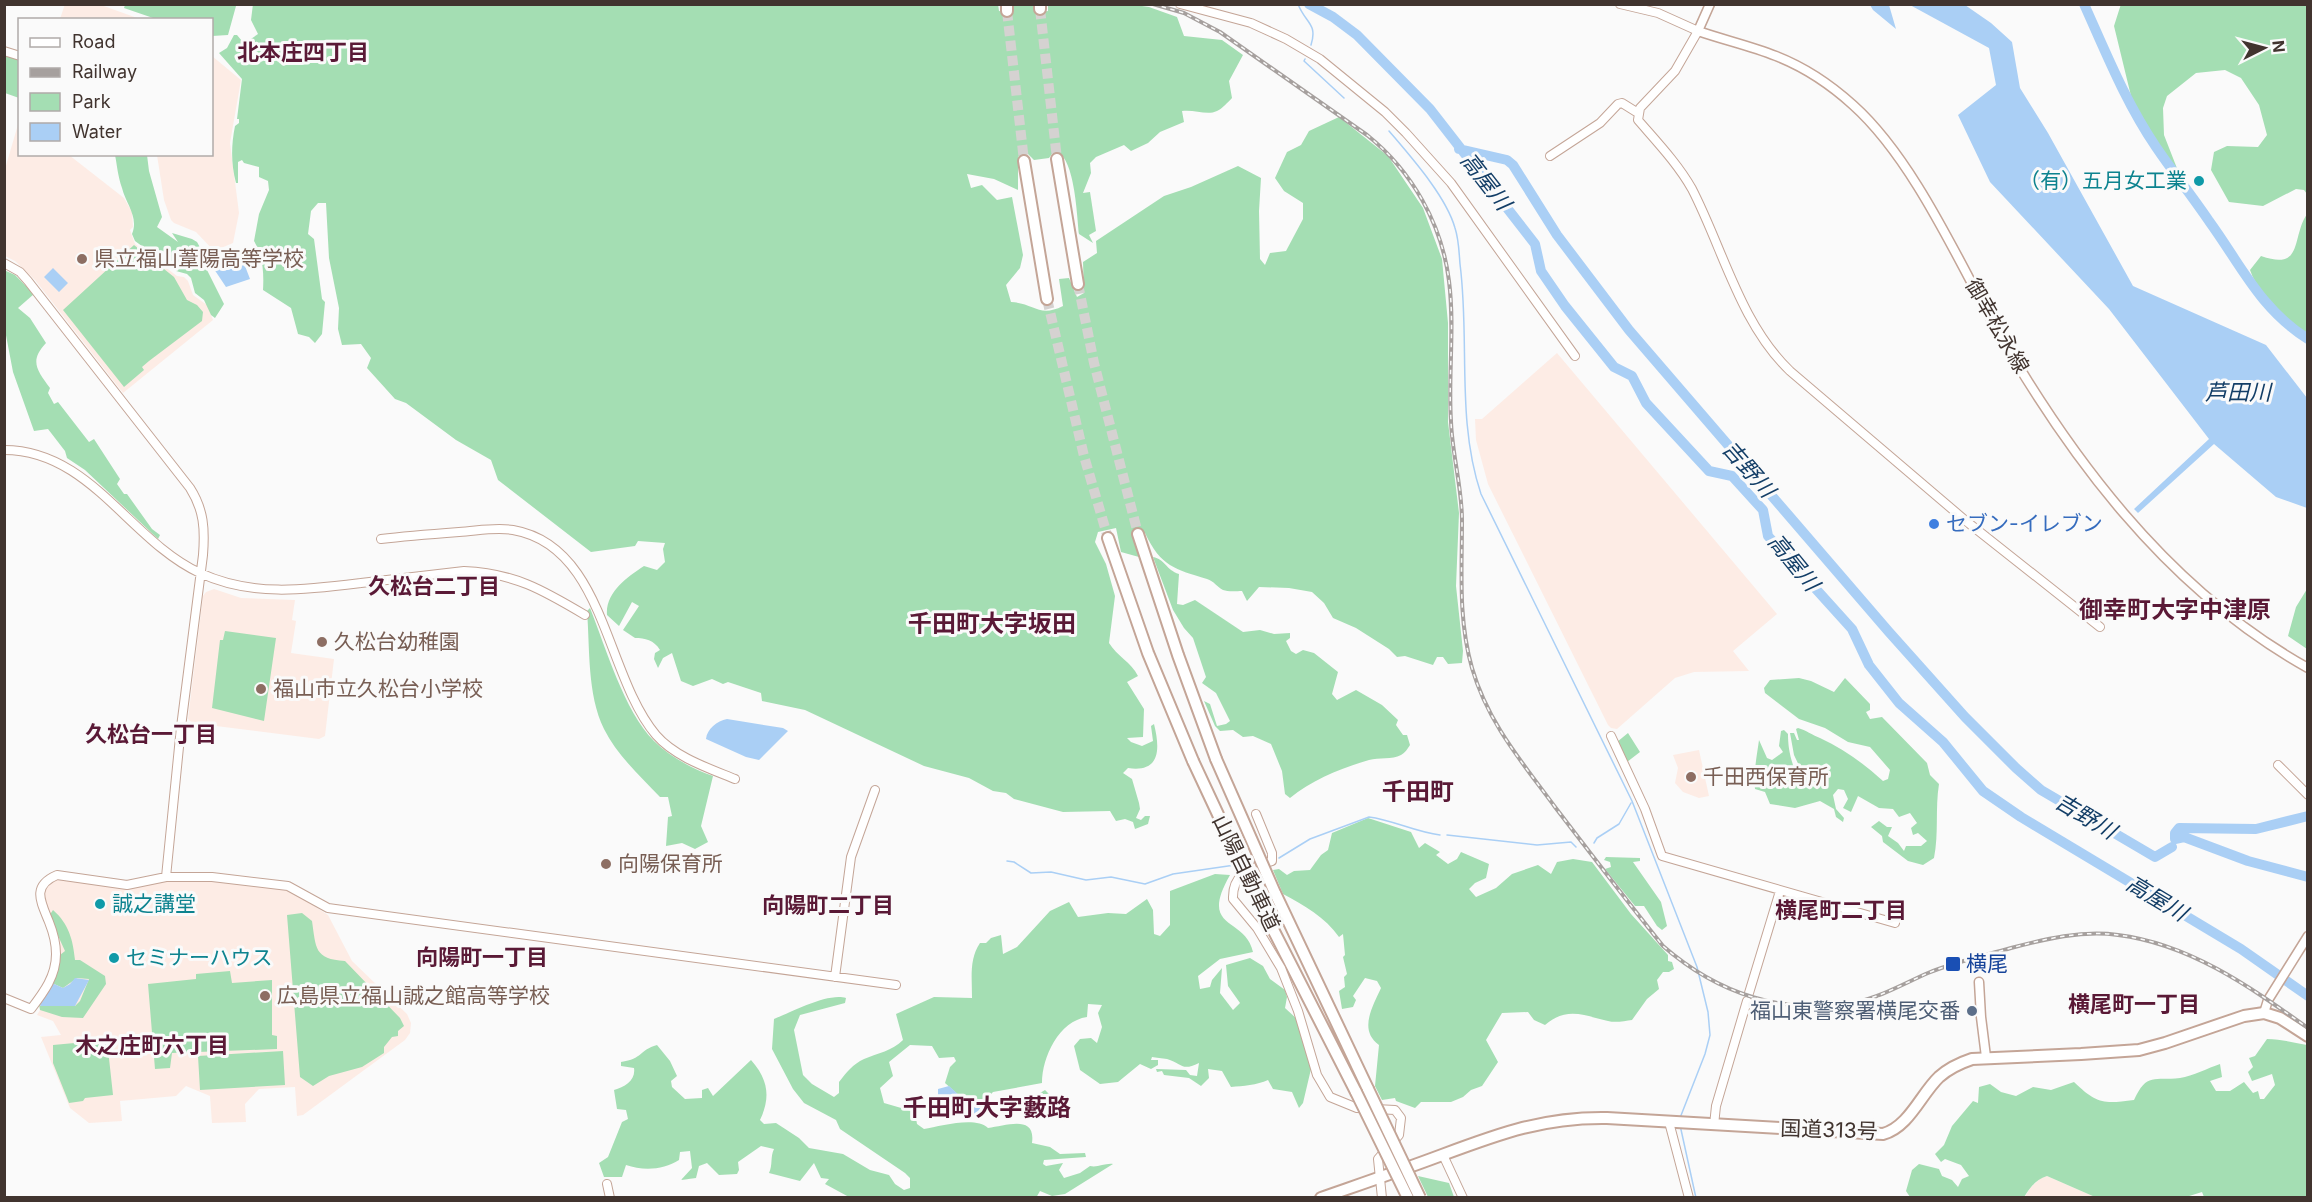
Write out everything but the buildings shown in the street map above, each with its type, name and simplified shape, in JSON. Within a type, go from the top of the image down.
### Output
[{"type":"highway","points":[[1057,159],[1078,284]]},
{"type":"highway","points":[[1024,161],[1047,299]]},
{"type":"highway","name":"山陽自動車道","points":[[1138,534],[1178,655],[1216,759],[1275,893],[1420,1197]]},
{"type":"highway","name":"山陽自動車道","points":[[1108,537],[1148,653],[1193,761],[1258,900],[1408,1197]]},
{"type":"highway","points":[[2264,1013],[2280,1018],[2307,1036]]},
{"type":"highway","name":"国道313号","points":[[1321,1197],[1491,1136],[1547,1122],[1591,1118],[1883,1134],[1890,1132],[1902,1122],[1932,1085],[1947,1070],[1959,1063],[1986,1057],[2139,1050],[2182,1038],[2244,1016],[2264,1013]]},
{"type":"main road","points":[[1698,31],[1710,4]]},
{"type":"main road","name":"御幸松永線","points":[[1698,31],[1791,62],[1829,86],[1871,122],[1930,208],[1998,331],[2045,407],[2079,458],[2109,497],[2164,558],[2210,600],[2307,668]]},
{"type":"main road","points":[[2264,1013],[2270,998],[2307,936]]},
{"type":"main road","points":[[1979,982],[1980,1017],[1986,1057]]},
{"type":"street","points":[[1180,4],[1251,22],[1286,39],[1320,59],[1384,112],[1451,183],[1575,356]]},
{"type":"street","points":[[1620,4],[1658,12],[1698,31],[1675,71],[1640,108],[1638,120],[1691,188],[1753,322],[1768,346],[1780,361],[1966,521],[2100,627]]},
{"type":"street","points":[[1550,156],[1600,123],[1618,104],[1622,103],[1638,113]]},
{"type":"street","points":[[4,263],[20,272],[28,281],[198,501],[205,532],[166,877]]},
{"type":"street","points":[[4,450],[29,451],[46,456],[76,472],[163,550],[200,573],[243,586],[286,591],[464,571],[485,572],[512,577],[538,587],[585,615]]},
{"type":"street","points":[[381,539],[503,529],[529,534],[549,545],[571,565],[586,584],[637,707],[656,734],[687,758],[735,779]]},
{"type":"street","points":[[1611,736],[1645,809],[1662,856],[1894,923]]},
{"type":"street","points":[[2278,765],[2307,795]]},
{"type":"street","points":[[835,977],[851,857],[875,790]]},
{"type":"street","points":[[1256,814],[1272,853],[1272,861],[1239,877],[1234,885],[1233,899],[1257,928],[1281,968],[1298,1011],[1317,1075],[1330,1097],[1357,1108],[1395,1110],[1401,1118],[1399,1135],[1378,1159],[1382,1197]]},
{"type":"street","points":[[4,998],[31,1009],[47,988],[56,957],[55,938],[40,901],[42,888],[49,878],[57,875],[127,885],[166,877],[196,875],[288,886],[328,908],[896,985]]},
{"type":"street","points":[[1714,1125],[1716,1106],[1780,891]]},
{"type":"street","points":[[1677,1122],[1689,1197]]},
{"type":"street","points":[[1443,1155],[1463,1197]]},
{"type":"street","points":[[607,1184],[610,1197]]},
{"type":"shaded area","points":[[65,4],[101,5],[137,18],[60,18]]},
{"type":"shaded area","points":[[213,57],[241,80],[230,143],[239,213],[233,243],[214,251],[196,232],[171,220],[164,200],[157,156],[213,156]]},
{"type":"shaded area","name":"県立福山葦陽高等学校","points":[[18,124],[18,156],[70,156],[124,198],[132,212],[133,227],[130,230],[135,244],[177,276],[184,277],[193,295],[207,305],[213,320],[123,393],[35,280],[15,261],[5,256],[5,169]]},
{"type":"shaded area","points":[[1557,353],[1777,614],[1733,651],[1749,671],[1694,672],[1675,678],[1617,729],[1608,725],[1488,484],[1476,440],[1475,419],[1482,419]]},
{"type":"shaded area","name":"福山市立久松台小学校","points":[[214,589],[241,598],[295,600],[292,620],[296,621],[291,653],[334,659],[325,736],[319,739],[192,723],[188,719],[203,596]]},
{"type":"shaded area","name":"千田西保育所","points":[[1699,750],[1709,796],[1699,798],[1683,792],[1675,783],[1678,768],[1673,755]]},
{"type":"shaded area","name":"広島県立福山誠之館高等学校","points":[[58,878],[125,889],[184,878],[240,882],[291,891],[328,915],[352,961],[407,1014],[411,1023],[410,1033],[405,1040],[303,1115],[297,1116],[295,1087],[259,1089],[245,1104],[246,1122],[212,1123],[210,1096],[186,1086],[176,1096],[120,1101],[122,1121],[89,1123],[70,1108],[41,1037],[61,1035],[53,1021],[37,1015],[40,1010],[39,1004],[60,961],[58,935],[43,903],[43,891],[48,883]]},
{"type":"shaded area","points":[[2047,1176],[2095,1197],[2024,1198],[2031,1187]]},
{"type":"green space","points":[[125,4],[243,5],[236,6],[228,35],[213,36],[213,18],[153,18],[124,8]]},
{"type":"green space","points":[[253,4],[998,4],[999,11],[1012,13],[1013,5],[1034,5],[1035,13],[1048,11],[1048,5],[1128,4],[1149,7],[1177,17],[1184,36],[1222,40],[1243,55],[1229,81],[1232,98],[1225,105],[1213,112],[1182,111],[1184,122],[1160,132],[1148,143],[1131,151],[1124,145],[1096,157],[1090,163],[1091,173],[1083,193],[1090,192],[1096,231],[1089,235],[1093,243],[1079,234],[1074,187],[1071,174],[1061,154],[1054,151],[1049,158],[1034,160],[1025,151],[1018,157],[1018,190],[994,179],[967,174],[971,188],[982,185],[997,200],[1012,197],[1023,255],[1020,268],[1006,285],[1011,302],[1048,311],[1063,306],[1059,279],[1069,278],[1077,297],[1084,293],[1083,262],[1097,253],[1096,241],[1164,196],[1191,187],[1238,166],[1261,178],[1260,259],[1265,265],[1270,253],[1286,251],[1303,219],[1303,203],[1284,191],[1275,178],[1287,152],[1301,145],[1309,131],[1339,117],[1388,156],[1423,208],[1442,259],[1448,323],[1448,422],[1459,513],[1456,586],[1463,651],[1462,663],[1448,664],[1443,657],[1437,657],[1433,665],[1405,656],[1397,657],[1389,649],[1356,628],[1333,618],[1324,603],[1312,592],[1289,588],[1259,587],[1247,601],[1242,591],[1223,590],[1209,580],[1170,565],[1157,553],[1145,533],[1135,536],[1139,557],[1121,552],[1116,528],[1098,532],[1095,542],[1106,564],[1115,596],[1109,643],[1138,676],[1127,682],[1144,709],[1143,737],[1127,738],[1142,746],[1153,741],[1151,726],[1154,724],[1157,742],[1156,757],[1152,763],[1139,769],[1128,768],[1123,773],[1132,779],[1139,803],[1140,809],[1136,818],[1141,820],[1145,816],[1150,816],[1148,824],[1135,829],[1133,822],[1125,819],[1116,821],[1110,811],[1063,812],[1014,799],[1006,793],[993,791],[969,778],[924,766],[805,710],[762,701],[761,693],[728,682],[723,684],[712,679],[693,686],[681,681],[672,653],[663,658],[658,668],[654,659],[655,653],[660,650],[658,647],[649,640],[635,638],[623,630],[639,606],[632,602],[619,626],[607,615],[607,607],[618,586],[644,566],[657,570],[665,562],[663,549],[665,543],[638,541],[635,546],[591,552],[498,480],[491,460],[456,440],[406,403],[395,399],[367,368],[371,358],[361,344],[342,345],[338,329],[339,308],[329,258],[326,203],[318,203],[311,211],[308,234],[314,239],[322,299],[325,302],[322,334],[315,343],[309,337],[298,334],[291,308],[263,290],[262,265],[254,241],[259,214],[269,190],[268,181],[259,177],[259,167],[244,163],[242,160],[238,162],[238,183],[236,183],[232,148],[235,126],[239,123],[237,119],[242,79],[219,53],[227,48],[234,35],[242,41],[248,41],[258,34],[251,20]]},
{"type":"green space","points":[[2121,4],[2307,5],[2307,194],[2304,190],[2296,189],[2263,206],[2229,202],[2211,170],[2214,152],[2227,146],[2258,147],[2267,135],[2259,105],[2241,78],[2225,70],[2196,73],[2167,96],[2163,108],[2164,135],[2180,176],[2174,180],[2131,96],[2114,26]]},
{"type":"green space","points":[[4,53],[18,58],[18,98],[5,93]]},
{"type":"green space","points":[[115,156],[147,156],[162,217],[157,227],[178,242],[172,233],[197,242],[202,251],[204,264],[224,304],[215,318],[211,315],[204,300],[195,293],[191,278],[187,274],[176,271],[135,241],[132,234],[133,216],[121,184]]},
{"type":"green space","points":[[2307,214],[2307,337],[2274,308],[2259,289],[2250,270],[2261,256],[2284,259],[2290,256]]},
{"type":"green space","points":[[134,245],[174,277],[187,300],[197,305],[203,312],[202,321],[149,361],[142,367],[144,370],[124,387],[63,310]]},
{"type":"green space","points":[[4,270],[15,275],[34,294],[18,308],[30,318],[46,343],[36,360],[39,371],[50,388],[48,393],[54,404],[58,402],[89,442],[94,439],[120,479],[117,484],[152,529],[160,535],[158,539],[85,470],[67,458],[65,451],[48,429],[34,431],[13,372],[5,330]]},
{"type":"green space","points":[[1153,557],[1179,574],[1177,604],[1183,605],[1195,600],[1243,632],[1260,630],[1274,634],[1290,633],[1290,638],[1286,641],[1291,651],[1296,654],[1303,650],[1314,653],[1338,672],[1332,694],[1337,700],[1356,690],[1382,705],[1398,720],[1396,725],[1403,735],[1407,735],[1410,745],[1397,757],[1369,760],[1338,771],[1317,780],[1290,798],[1285,794],[1282,771],[1271,744],[1253,736],[1243,737],[1233,730],[1220,731],[1215,726],[1204,701],[1210,704],[1217,726],[1230,721],[1216,693],[1202,683],[1206,677],[1193,638],[1173,610]]},
{"type":"green space","points":[[2307,589],[2308,649],[2288,636],[2296,607]]},
{"type":"green space","points":[[590,608],[617,678],[643,728],[660,747],[674,757],[713,776],[701,826],[708,842],[695,849],[682,843],[666,846],[668,817],[672,816],[668,797],[660,797],[637,773],[615,748],[604,729],[592,686],[587,611]]},
{"type":"green space","points":[[225,631],[276,638],[264,721],[212,708],[220,640],[223,640]]},
{"type":"green space","points":[[1799,678],[1834,692],[1845,678],[1870,704],[1870,710],[1866,712],[1870,719],[1882,717],[1927,763],[1930,775],[1939,784],[1934,858],[1923,865],[1908,861],[1883,842],[1882,836],[1871,827],[1879,821],[1887,827],[1892,827],[1888,836],[1904,851],[1906,846],[1921,846],[1927,841],[1918,833],[1913,835],[1911,828],[1917,823],[1910,813],[1899,817],[1893,809],[1879,808],[1858,796],[1851,812],[1843,808],[1848,799],[1844,790],[1838,789],[1833,795],[1836,809],[1844,818],[1843,822],[1836,817],[1834,809],[1820,801],[1795,808],[1770,804],[1765,792],[1755,789],[1759,740],[1767,758],[1772,760],[1783,752],[1779,746],[1781,731],[1784,730],[1788,734],[1794,768],[1804,776],[1794,755],[1790,733],[1794,733],[1799,740],[1796,729],[1798,728],[1829,742],[1861,762],[1883,781],[1888,779],[1890,770],[1870,747],[1848,742],[1825,728],[1799,719],[1765,693],[1764,688],[1770,680]]},
{"type":"green space","points":[[1628,733],[1640,752],[1627,762],[1617,742]]},
{"type":"green space","points":[[1368,818],[1411,832],[1419,848],[1425,843],[1440,852],[1436,855],[1448,864],[1457,859],[1461,852],[1489,864],[1486,878],[1469,889],[1476,897],[1496,888],[1512,874],[1538,865],[1551,874],[1557,862],[1573,859],[1592,862],[1631,914],[1668,955],[1668,961],[1672,962],[1674,969],[1663,972],[1657,980],[1659,989],[1647,999],[1632,1020],[1611,1022],[1584,1015],[1569,1014],[1553,1019],[1545,1025],[1534,1020],[1528,1012],[1502,1013],[1486,1040],[1498,1062],[1482,1086],[1471,1090],[1463,1097],[1451,1102],[1421,1102],[1415,1108],[1396,1101],[1395,1098],[1382,1100],[1375,1086],[1379,1045],[1369,1032],[1368,1025],[1371,1010],[1381,988],[1377,981],[1365,978],[1353,996],[1356,1000],[1353,1007],[1342,1009],[1339,991],[1345,987],[1344,977],[1347,974],[1343,957],[1345,955],[1343,934],[1339,937],[1307,907],[1283,894],[1273,870],[1279,869],[1287,875],[1294,871],[1310,870],[1321,855],[1328,850],[1332,833]]},
{"type":"green space","points":[[1606,857],[1640,858],[1640,861],[1633,862],[1661,902],[1667,926],[1662,930],[1644,906],[1635,906],[1605,869],[1611,867],[1610,862],[1604,860]]},
{"type":"green space","points":[[1215,874],[1230,875],[1221,893],[1219,906],[1221,914],[1226,921],[1242,933],[1253,952],[1220,959],[1198,976],[1200,989],[1210,987],[1212,980],[1222,968],[1220,993],[1233,1010],[1240,1003],[1228,986],[1226,965],[1250,958],[1263,966],[1270,979],[1285,990],[1287,997],[1285,1008],[1298,1020],[1311,1069],[1303,1103],[1299,1108],[1292,1092],[1273,1089],[1268,1080],[1231,1087],[1222,1071],[1208,1069],[1209,1078],[1201,1086],[1189,1078],[1164,1075],[1162,1071],[1157,1072],[1156,1069],[1186,1070],[1190,1075],[1197,1076],[1199,1063],[1185,1067],[1167,1059],[1152,1057],[1151,1060],[1158,1060],[1158,1065],[1151,1069],[1140,1064],[1118,1082],[1100,1084],[1080,1070],[1074,1046],[1080,1039],[1091,1038],[1097,1043],[1102,1027],[1098,1013],[1102,1005],[1088,1004],[1087,1017],[1068,1025],[1054,1042],[1045,1062],[1042,1083],[993,1092],[982,1104],[962,1098],[945,1083],[950,1067],[956,1061],[954,1057],[939,1058],[932,1046],[910,1045],[889,1062],[893,1076],[880,1088],[884,1103],[915,1112],[917,1124],[924,1129],[967,1122],[982,1124],[988,1128],[1011,1124],[1025,1125],[1032,1134],[1032,1143],[1050,1147],[1060,1154],[1085,1153],[1086,1157],[1044,1160],[1043,1164],[1046,1166],[1063,1163],[1059,1170],[1064,1178],[1080,1173],[1090,1166],[1113,1164],[1065,1194],[1052,1196],[1040,1191],[1036,1198],[849,1197],[825,1184],[829,1179],[821,1178],[814,1163],[800,1181],[769,1173],[774,1149],[761,1146],[738,1162],[737,1174],[719,1175],[707,1163],[699,1166],[696,1178],[681,1180],[692,1168],[690,1151],[680,1152],[679,1160],[667,1166],[646,1169],[626,1165],[622,1177],[604,1177],[599,1163],[608,1157],[622,1122],[628,1119],[626,1110],[617,1109],[614,1090],[629,1082],[634,1068],[621,1066],[621,1062],[633,1059],[657,1045],[670,1061],[677,1076],[671,1081],[672,1087],[685,1099],[702,1098],[702,1090],[708,1088],[713,1096],[751,1060],[761,1074],[766,1088],[766,1104],[760,1120],[764,1124],[776,1123],[799,1138],[809,1148],[843,1154],[870,1170],[889,1175],[895,1184],[904,1190],[910,1188],[910,1178],[905,1173],[840,1129],[836,1120],[804,1103],[793,1089],[772,1049],[774,1019],[820,1000],[846,998],[845,1003],[800,1015],[794,1030],[803,1075],[812,1084],[834,1097],[839,1093],[839,1082],[853,1066],[890,1049],[903,1040],[896,1014],[934,997],[972,998],[973,962],[980,943],[986,943],[991,938],[1001,935],[1003,954],[1017,947],[1050,911],[1069,902],[1078,917],[1108,913],[1126,914],[1147,899],[1153,910],[1154,934],[1160,936],[1170,925],[1170,891]]},
{"type":"green space","points":[[53,910],[63,921],[69,933],[75,960],[80,960],[105,976],[106,984],[83,1018],[62,1017],[40,1010],[39,1004],[41,1006],[75,1006],[80,1001],[89,979],[77,978],[63,988],[52,983],[60,955],[65,951],[49,916]]},
{"type":"green space","points":[[302,913],[312,921],[316,945],[322,955],[345,961],[400,1018],[404,1026],[398,1031],[398,1036],[392,1037],[384,1047],[384,1053],[362,1067],[329,1076],[313,1086],[300,1077],[287,915]]},
{"type":"green space","points":[[230,971],[232,983],[272,980],[272,1035],[277,1036],[277,1049],[172,1053],[170,1068],[155,1069],[148,984],[196,979],[196,974]]},
{"type":"green space","points":[[2267,1039],[2307,1045],[2307,1197],[2204,1197],[2202,1192],[2186,1197],[2095,1197],[2047,1176],[2036,1182],[2024,1197],[1910,1197],[1906,1191],[1912,1170],[1919,1164],[1939,1169],[1942,1176],[1952,1180],[1958,1187],[1962,1179],[1969,1176],[1961,1165],[1945,1159],[1941,1162],[1935,1154],[1944,1145],[1952,1126],[1973,1101],[1978,1103],[1979,1087],[1990,1084],[2001,1092],[2016,1096],[2033,1087],[2051,1090],[2074,1082],[2089,1095],[2101,1101],[2134,1100],[2147,1082],[2185,1077],[2220,1064],[2222,1077],[2210,1081],[2216,1091],[2230,1091],[2244,1082],[2253,1093],[2258,1091],[2260,1099],[2264,1099],[2275,1085],[2272,1074],[2252,1081],[2248,1072],[2253,1067],[2249,1058],[2255,1056]]},
{"type":"green space","points":[[107,1040],[113,1095],[85,1098],[83,1101],[69,1103],[53,1063],[53,1045]]},
{"type":"green space","points":[[283,1051],[285,1085],[200,1090],[198,1056]]},
{"type":"green space","points":[[1045,1090],[1053,1098],[1038,1112],[1020,1108],[1020,1101],[1030,1099]]},
{"type":"green space","points":[[1418,1176],[1449,1183],[1454,1197],[1428,1197]]},
{"type":"water","points":[[1870,5],[1889,5],[1896,29],[1873,10]]},
{"type":"water","name":"芦田川","points":[[1910,5],[1965,5],[1991,23],[2012,42],[2020,88],[2048,133],[2133,286],[2266,345],[2307,398],[2307,508],[2276,497],[2214,444],[2138,513],[2134,509],[2209,439],[2109,309],[1990,182],[1958,115],[1996,85],[1989,48]]},
{"type":"water","points":[[235,255],[242,258],[250,279],[226,287],[214,269],[219,262]]},
{"type":"water","points":[[53,268],[68,283],[59,292],[44,277]]},
{"type":"water","points":[[727,719],[783,728],[788,731],[759,760],[746,757],[706,739],[713,726]]},
{"type":"water","points":[[75,978],[89,980],[75,1006],[41,1006],[39,1004],[52,983],[63,988]]},
{"type":"water","points":[[949,1086],[962,1098],[982,1104],[976,1117],[941,1102],[938,1089]]},
{"type":"waterway","points":[[1298,4],[1312,27],[1311,45]]},
{"type":"waterway","name":"高屋川","points":[[1309,4],[1333,17],[1357,35],[1430,109],[1535,244],[1541,271],[1565,306],[1614,367],[1632,376],[1646,403],[1709,471],[1732,476],[1763,510],[1768,536],[1852,629],[1869,665],[1899,703],[1943,742],[1983,791],[2021,817],[2241,949],[2308,996]]},
{"type":"waterway","points":[[2084,4],[2126,95],[2156,147],[2252,285],[2277,314],[2308,339]]},
{"type":"waterway","points":[[1305,59],[1304,61],[1344,98]]},
{"type":"waterway","points":[[1389,131],[1436,190],[1456,233],[1463,293],[1466,409],[1473,466],[1481,494],[1632,801],[1697,967],[1708,1012],[1710,1035],[1680,1118]]},
{"type":"waterway","name":"吉野川","points":[[1459,149],[1507,160],[1513,165],[1557,235],[1629,330],[1889,632],[1965,717],[2016,768],[2041,790],[2155,857],[2172,847]]},
{"type":"waterway","points":[[1594,843],[1597,838],[1619,824],[1631,803]]},
{"type":"waterway","name":"吉野川","points":[[2308,816],[2256,829],[2179,828],[2175,833],[2175,839],[2184,837],[2248,861],[2308,877]]},
{"type":"waterway","points":[[1279,858],[1310,839],[1369,817],[1440,835]]},
{"type":"waterway","points":[[1447,835],[1537,845],[1571,842],[1576,847]]},
{"type":"waterway","points":[[1007,861],[1014,862],[1031,873],[1051,872],[1086,880],[1111,877],[1145,884],[1173,874],[1235,865]]},
{"type":"waterway","points":[[1246,863],[1256,861]]},
{"type":"waterway","points":[[1680,1125],[1696,1198]]},
{"type":"tunnel","points":[[1040,9],[1057,159]]},
{"type":"tunnel","points":[[1007,11],[1024,161]]},
{"type":"tunnel","points":[[1078,284],[1094,363],[1138,534]]},
{"type":"tunnel","points":[[1047,299],[1084,456],[1108,538]]},
{"type":"railway","points":[[1153,4],[1184,13],[1220,32],[1367,135],[1398,165],[1422,200],[1440,239],[1451,298],[1451,421],[1462,508],[1463,613],[1472,668],[1487,707],[1518,758],[1663,946],[1684,963],[1729,989],[1778,1003],[1829,1006],[1865,1000],[1938,969],[2024,945],[2077,935],[2118,935],[2144,940],[2194,958],[2264,997],[2308,1028]]},
{"type":"place","name":"（有）五月女工業","points":[[2199,181]]},
{"type":"place","name":"県立福山葦陽高等学校","points":[[82,259]]},
{"type":"place","name":"セブン-イレブン","points":[[1934,524]]},
{"type":"place","name":"久松台幼稚園","points":[[322,642]]},
{"type":"place","name":"福山市立久松台小学校","points":[[261,689]]},
{"type":"place","name":"千田西保育所","points":[[1691,777]]},
{"type":"place","name":"向陽保育所","points":[[606,864]]},
{"type":"place","name":"誠之講堂","points":[[100,904]]},
{"type":"place","name":"セミナーハウス","points":[[114,958]]},
{"type":"place","name":"横尾","points":[[1953,964]]},
{"type":"place","name":"広島県立福山誠之館高等学校","points":[[265,996]]},
{"type":"place","name":"福山東警察署横尾交番","points":[[1972,1011]]},
{"type":"district","name":"北本庄四丁目","points":[[303,52]]},
{"type":"district","name":"久松台二丁目","points":[[434,586]]},
{"type":"district","name":"御幸町大字中津原","points":[[2175,610]]},
{"type":"district","name":"千田町大字坂田","points":[[992,624]]},
{"type":"district","name":"久松台一丁目","points":[[151,734]]},
{"type":"district","name":"千田町","points":[[1418,792]]},
{"type":"district","name":"向陽町二丁目","points":[[828,905]]},
{"type":"district","name":"横尾町二丁目","points":[[1841,910]]},
{"type":"district","name":"向陽町一丁目","points":[[482,957]]},
{"type":"district","name":"横尾町一丁目","points":[[2134,1004]]},
{"type":"district","name":"木之庄町六丁目","points":[[152,1045]]},
{"type":"district","name":"千田町大字藪路","points":[[987,1108]]}]
